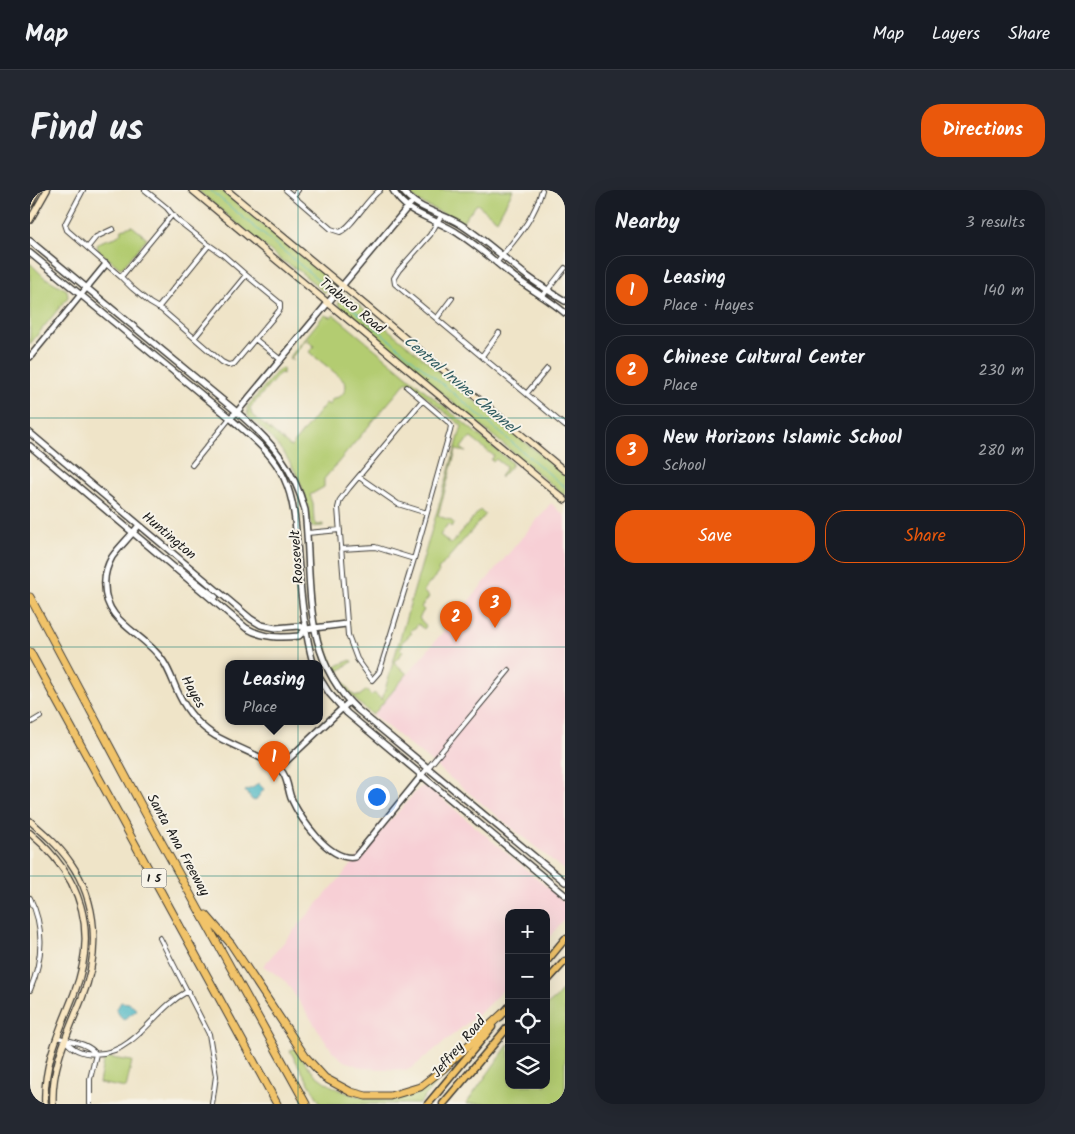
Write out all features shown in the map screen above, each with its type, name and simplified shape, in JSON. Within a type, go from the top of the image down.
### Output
[{"type":"highway","name":"Santa Ana Freeway","points":[[30,597],[306,1104]]},
{"type":"highway","name":"I 5","points":[[30,652],[277,1104]]},
{"type":"highway","points":[[195,902],[231,944],[316,1070],[350,1092],[378,1097],[403,1093],[420,1087],[443,1069],[503,1013]]},
{"type":"main road","points":[[30,204],[37,190]]},
{"type":"main road","points":[[30,220],[46,190]]},
{"type":"main road","name":"Trabuco Road","points":[[192,190],[565,500]]},
{"type":"main road","name":"Trabuco Road","points":[[228,190],[565,470]]},
{"type":"main road","points":[[30,822],[63,852],[71,863],[81,881],[93,921],[93,960],[86,988],[65,1040],[56,1070],[53,1104]]},
{"type":"main road","points":[[30,833],[56,858],[66,872],[76,891],[84,924],[84,957],[78,983],[47,1068],[44,1088],[45,1104]]},
{"type":"main road","points":[[550,957],[565,939]]},
{"type":"main road","points":[[84,957],[93,960]]},
{"type":"main road","points":[[550,978],[565,961]]},
{"type":"main road","name":"Jeffrey Road","points":[[428,1104],[503,1013]]},
{"type":"main road","name":"Jeffrey Road","points":[[443,1104],[505,1031]]},
{"type":"street","points":[[83,190],[67,222],[66,228],[132,288],[195,337],[224,363],[230,365],[237,362],[278,312],[280,305],[278,300],[172,215],[168,208],[145,190]]},
{"type":"street","points":[[286,190],[332,229],[340,232],[346,228],[380,190]]},
{"type":"street","points":[[293,196],[298,190]]},
{"type":"street","points":[[393,190],[396,197],[408,208],[459,233],[496,263],[565,312]]},
{"type":"street","points":[[402,190],[412,202],[458,223],[529,278],[565,301]]},
{"type":"street","points":[[496,263],[522,232],[532,216],[542,190]]},
{"type":"street","points":[[192,465],[412,202]]},
{"type":"street","points":[[121,277],[172,215]]},
{"type":"street","points":[[441,216],[430,235],[399,270],[394,278],[396,286],[437,318],[565,426]]},
{"type":"street","points":[[88,247],[96,237],[113,229]]},
{"type":"street","name":"Roosevelt","points":[[30,241],[237,412],[279,453],[292,475],[305,510],[314,628],[323,660]]},
{"type":"street","points":[[158,308],[209,245]]},
{"type":"street","name":"Roosevelt","points":[[30,253],[230,418],[258,442],[271,457],[284,477],[294,510],[306,629],[312,660]]},
{"type":"street","points":[[30,357],[106,264]]},
{"type":"street","points":[[542,296],[565,268]]},
{"type":"street","points":[[195,337],[246,276]]},
{"type":"street","points":[[437,318],[452,298]]},
{"type":"street","points":[[482,356],[500,333]]},
{"type":"street","points":[[255,339],[280,360]]},
{"type":"street","points":[[527,393],[547,369]]},
{"type":"street","points":[[407,387],[451,426],[414,559],[382,663],[379,672],[372,680],[357,659],[348,635],[338,508],[340,500],[422,401]]},
{"type":"street","name":"Huntington","points":[[30,433],[139,525],[216,597],[246,628],[261,635],[278,638],[299,636],[306,629]]},
{"type":"street","name":"Huntington","points":[[30,446],[174,569],[251,619],[276,628],[298,626],[306,629],[346,624]]},
{"type":"street","points":[[360,477],[398,504],[427,513]]},
{"type":"street","name":"Hayes","points":[[139,525],[112,557],[107,570],[105,593],[111,610],[119,620],[146,640],[159,655],[170,673],[180,696],[196,720],[223,741],[279,768]]},
{"type":"street","points":[[308,533],[340,530]]},
{"type":"street","points":[[341,549],[375,547],[414,559]]},
{"type":"street","name":"Roosevelt","points":[[323,660],[327,671],[349,702],[565,882]]},
{"type":"street","points":[[349,702],[279,768],[287,780],[291,797],[310,830],[328,847],[343,855],[352,857],[358,854],[509,670]]},
{"type":"street","points":[[323,683],[342,708],[565,895]]},
{"type":"street","points":[[30,723],[40,717]]},
{"type":"street","points":[[499,840],[506,832]]},
{"type":"street","points":[[30,898],[38,918],[41,938],[40,961],[30,990]]},
{"type":"street","points":[[160,938],[209,1034],[216,1076],[212,1104]]},
{"type":"street","points":[[96,1054],[128,1043],[171,1001],[188,991]]},
{"type":"street","points":[[57,1037],[93,1050],[96,1054]]},
{"type":"street","points":[[90,1104],[90,1079],[96,1054]]},
{"type":"shaded area","points":[[551,503],[565,516],[565,871],[373,715]]},
{"type":"shaded area","points":[[423,786],[428,787],[565,902],[565,918],[550,936],[550,909],[505,909],[505,988],[481,1012],[412,1068],[406,1070],[363,1068],[344,1061],[333,1052],[286,982],[263,966],[418,789]]},
{"type":"green space","points":[[197,190],[221,190],[321,272],[332,284],[325,293],[298,270],[281,260]]},
{"type":"green space","points":[[406,190],[513,190],[497,220],[477,204],[462,222],[419,202]]},
{"type":"green space","points":[[132,226],[147,238],[123,267],[120,268],[98,250],[97,245],[100,242],[118,236],[122,229]]},
{"type":"green space","points":[[30,263],[44,277],[67,290],[68,297],[30,344]]},
{"type":"green space","points":[[345,294],[565,475],[565,496],[347,314],[338,304]]},
{"type":"green space","points":[[324,315],[331,317],[334,315],[511,462],[512,465],[500,477],[506,467],[496,459],[493,462],[491,460],[494,456],[471,438],[461,448],[466,452],[456,450],[438,516],[454,523],[451,527],[448,524],[440,535],[451,544],[480,510],[485,515],[438,570],[439,572],[423,591],[429,597],[421,607],[424,610],[419,618],[426,626],[424,629],[418,624],[410,631],[412,633],[401,643],[403,645],[400,649],[403,652],[394,662],[407,674],[373,715],[347,691],[340,682],[328,662],[320,640],[323,637],[333,665],[336,666],[351,660],[352,662],[339,671],[338,675],[353,695],[359,696],[367,690],[371,696],[374,693],[382,700],[462,426],[407,381],[324,479],[324,487],[310,495],[313,503],[314,522],[317,525],[323,524],[323,526],[311,527],[304,493],[292,465],[273,440],[248,416],[247,407],[278,370],[283,368],[283,374],[280,373],[250,408],[252,415],[291,447],[326,403],[329,405],[333,398],[342,395],[346,385],[336,373],[309,352],[314,346],[308,341],[310,339],[308,337],[291,358],[294,361],[289,358]]},
{"type":"green space","points":[[565,987],[565,1104],[466,1104],[505,1050],[505,1089],[550,1089],[550,1003]]},
{"type":"green space","points":[[295,1048],[317,1076],[330,1085],[359,1096],[389,1097],[419,1089],[434,1082],[436,1083],[419,1104],[321,1104],[290,1051]]},
{"type":"green space","points":[[104,1057],[132,1061],[126,1088],[99,1083]]},
{"type":"water","points":[[258,783],[264,789],[255,801],[245,791]]},
{"type":"water","points":[[121,1002],[129,1003],[137,1010],[123,1020],[116,1010]]},
{"type":"waterway","name":"Central Irvine Channel","points":[[210,190],[328,288]]},
{"type":"waterway","name":"Central Irvine Channel","points":[[341,299],[565,487]]},
{"type":"place","name":"New Horizons Islamic School","points":[[495,628]]},
{"type":"place","name":"Chinese Cultural Center","points":[[456,642]]},
{"type":"place","name":"Leasing","points":[[274,782]]}]
